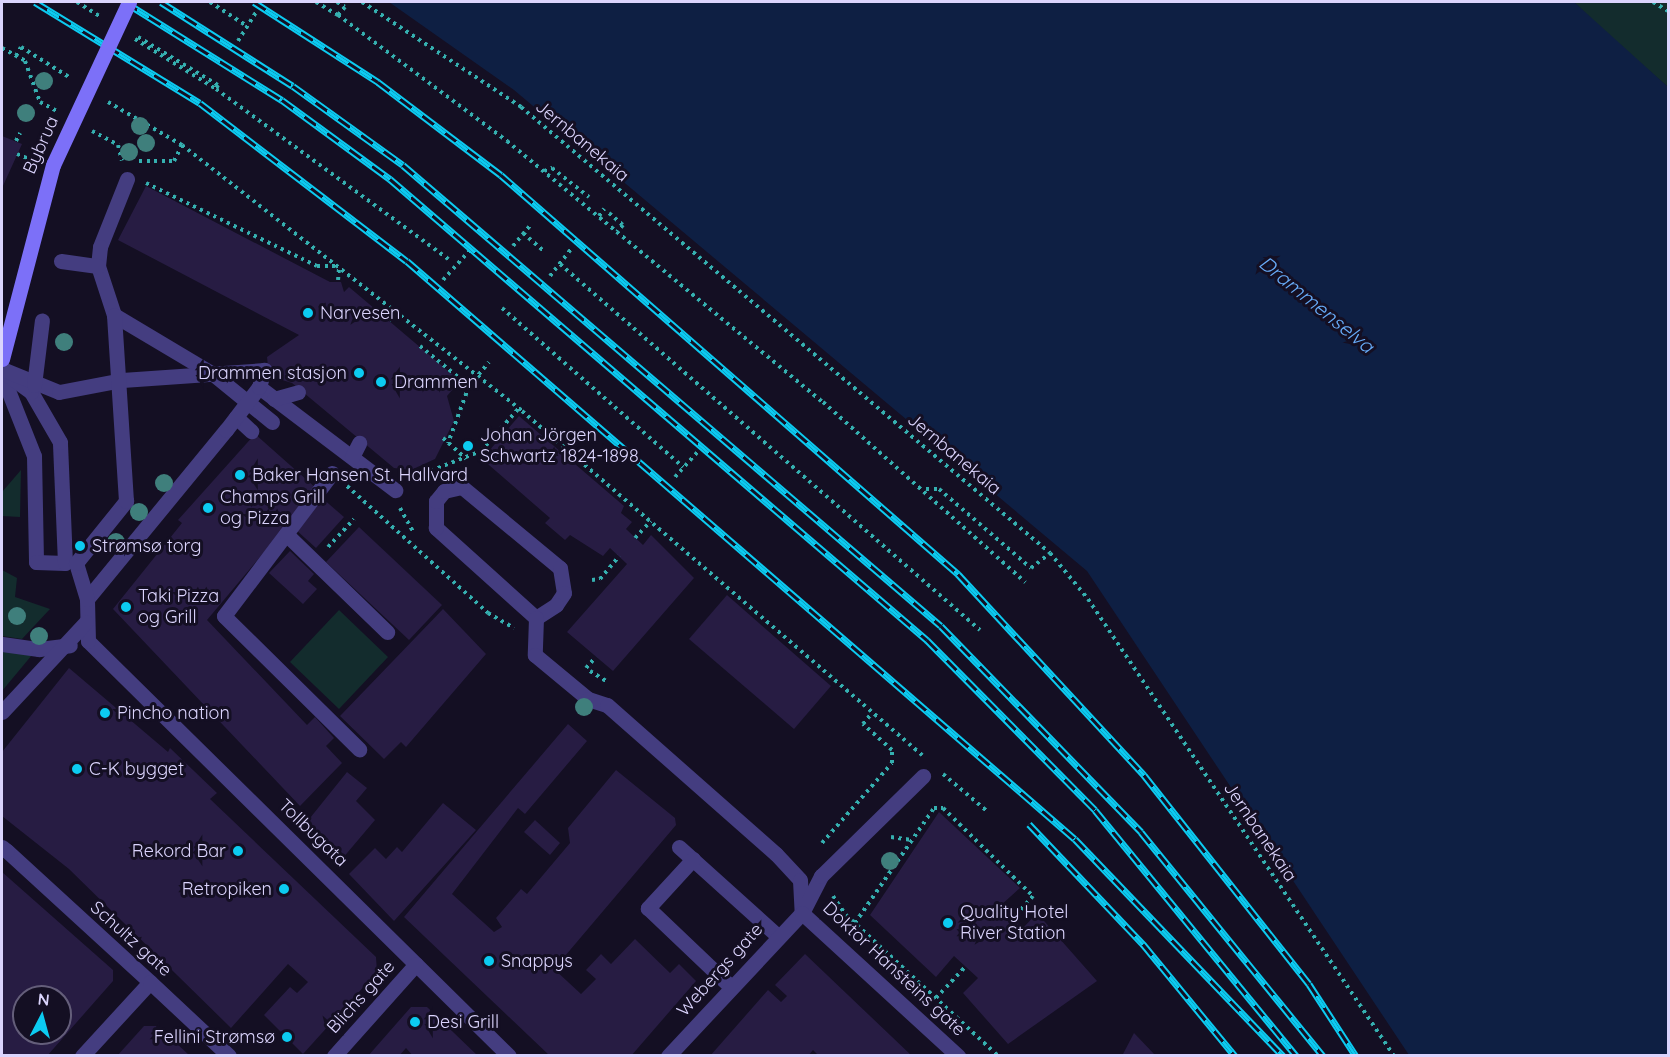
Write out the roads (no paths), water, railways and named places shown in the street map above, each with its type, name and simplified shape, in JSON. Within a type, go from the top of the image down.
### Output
[{"type":"street","name":"Bybrua","points":[[2,360],[53,165],[129,2]]},
{"type":"street","points":[[2,644],[67,645],[88,641],[87,599],[76,563],[126,501],[122,380],[114,315],[98,266],[100,248],[127,179]]},
{"type":"street","points":[[61,261],[98,266]]},
{"type":"street","points":[[114,315],[213,375],[272,422]]},
{"type":"street","points":[[34,385],[42,320]]},
{"type":"street","points":[[2,370],[34,385],[59,392],[122,380],[265,370],[259,387],[248,402],[87,599]]},
{"type":"street","points":[[2,370],[31,392],[60,442],[65,563],[36,562],[34,456],[2,375]]},
{"type":"street","points":[[259,387],[396,490]]},
{"type":"street","points":[[274,399],[295,387]]},
{"type":"street","points":[[236,417],[251,430]]},
{"type":"street","points":[[351,457],[359,443]]},
{"type":"street","points":[[332,473],[224,616],[358,749]]},
{"type":"street","points":[[536,618],[436,528],[436,501],[444,490],[462,487],[473,492],[560,568],[564,593],[536,618],[535,655],[588,699],[607,705],[777,854],[800,880],[802,913]]},
{"type":"street","points":[[286,534],[387,632]]},
{"type":"street","points":[[2,712],[67,645],[86,622]]},
{"type":"street","name":"Tollbugata","points":[[88,641],[327,874],[509,1056]]},
{"type":"street","name":"Webergs gate","points":[[668,1056],[802,913],[821,876],[928,771]]},
{"type":"street","points":[[679,847],[778,936]]},
{"type":"street","name":"Schultz gate","points":[[4,849],[229,1056]]},
{"type":"street","points":[[693,859],[648,908],[731,987]]},
{"type":"street","name":"Doktor Hansteins gate","points":[[802,913],[958,1056]]},
{"type":"street","name":"Blichs gate","points":[[334,1056],[416,964]]},
{"type":"street","points":[[82,1056],[150,982]]},
{"type":"water","name":"Drammenselva","points":[[389,2],[1574,2],[1668,87],[1668,1055],[1409,1055],[1087,571],[514,90]]},
{"type":"railway","points":[[35,2],[200,103],[407,261],[1075,839],[1283,1056]]},
{"type":"railway","points":[[125,2],[282,100],[390,179],[927,640],[1095,810],[1296,1056]]},
{"type":"railway","points":[[161,2],[293,86],[403,165],[941,626],[1141,832],[1323,1056]]},
{"type":"railway","points":[[254,2],[378,82],[501,175],[958,574],[1144,775],[1309,984],[1356,1056]]},
{"type":"railway","points":[[1029,824],[1143,944],[1235,1056]]},
{"type":"place","name":"Narvesen","points":[[308,313]]},
{"type":"place","name":"Drammen stasjon","points":[[359,373]]},
{"type":"place","name":"Drammen","points":[[381,382]]},
{"type":"place","name":"Johan Jörgen Schwartz 1824-1898","points":[[468,446]]},
{"type":"place","name":"Baker Hansen St. Hallvard","points":[[240,475]]},
{"type":"place","name":"Champs Grill og Pizza","points":[[208,508]]},
{"type":"place","name":"Strømsø torg","points":[[80,546]]},
{"type":"place","name":"Taki Pizza og Grill","points":[[126,607]]},
{"type":"place","name":"Pincho nation","points":[[105,713]]},
{"type":"place","name":"C-K bygget","points":[[77,769]]},
{"type":"place","name":"Rekord Bar","points":[[238,851]]},
{"type":"place","name":"Retropiken","points":[[284,889]]},
{"type":"place","name":"Quality Hotel River Station","points":[[948,923]]},
{"type":"place","name":"Snappys","points":[[489,961]]},
{"type":"place","name":"Desi Grill","points":[[415,1022]]},
{"type":"place","name":"Fellini Strømsø","points":[[287,1037]]}]
